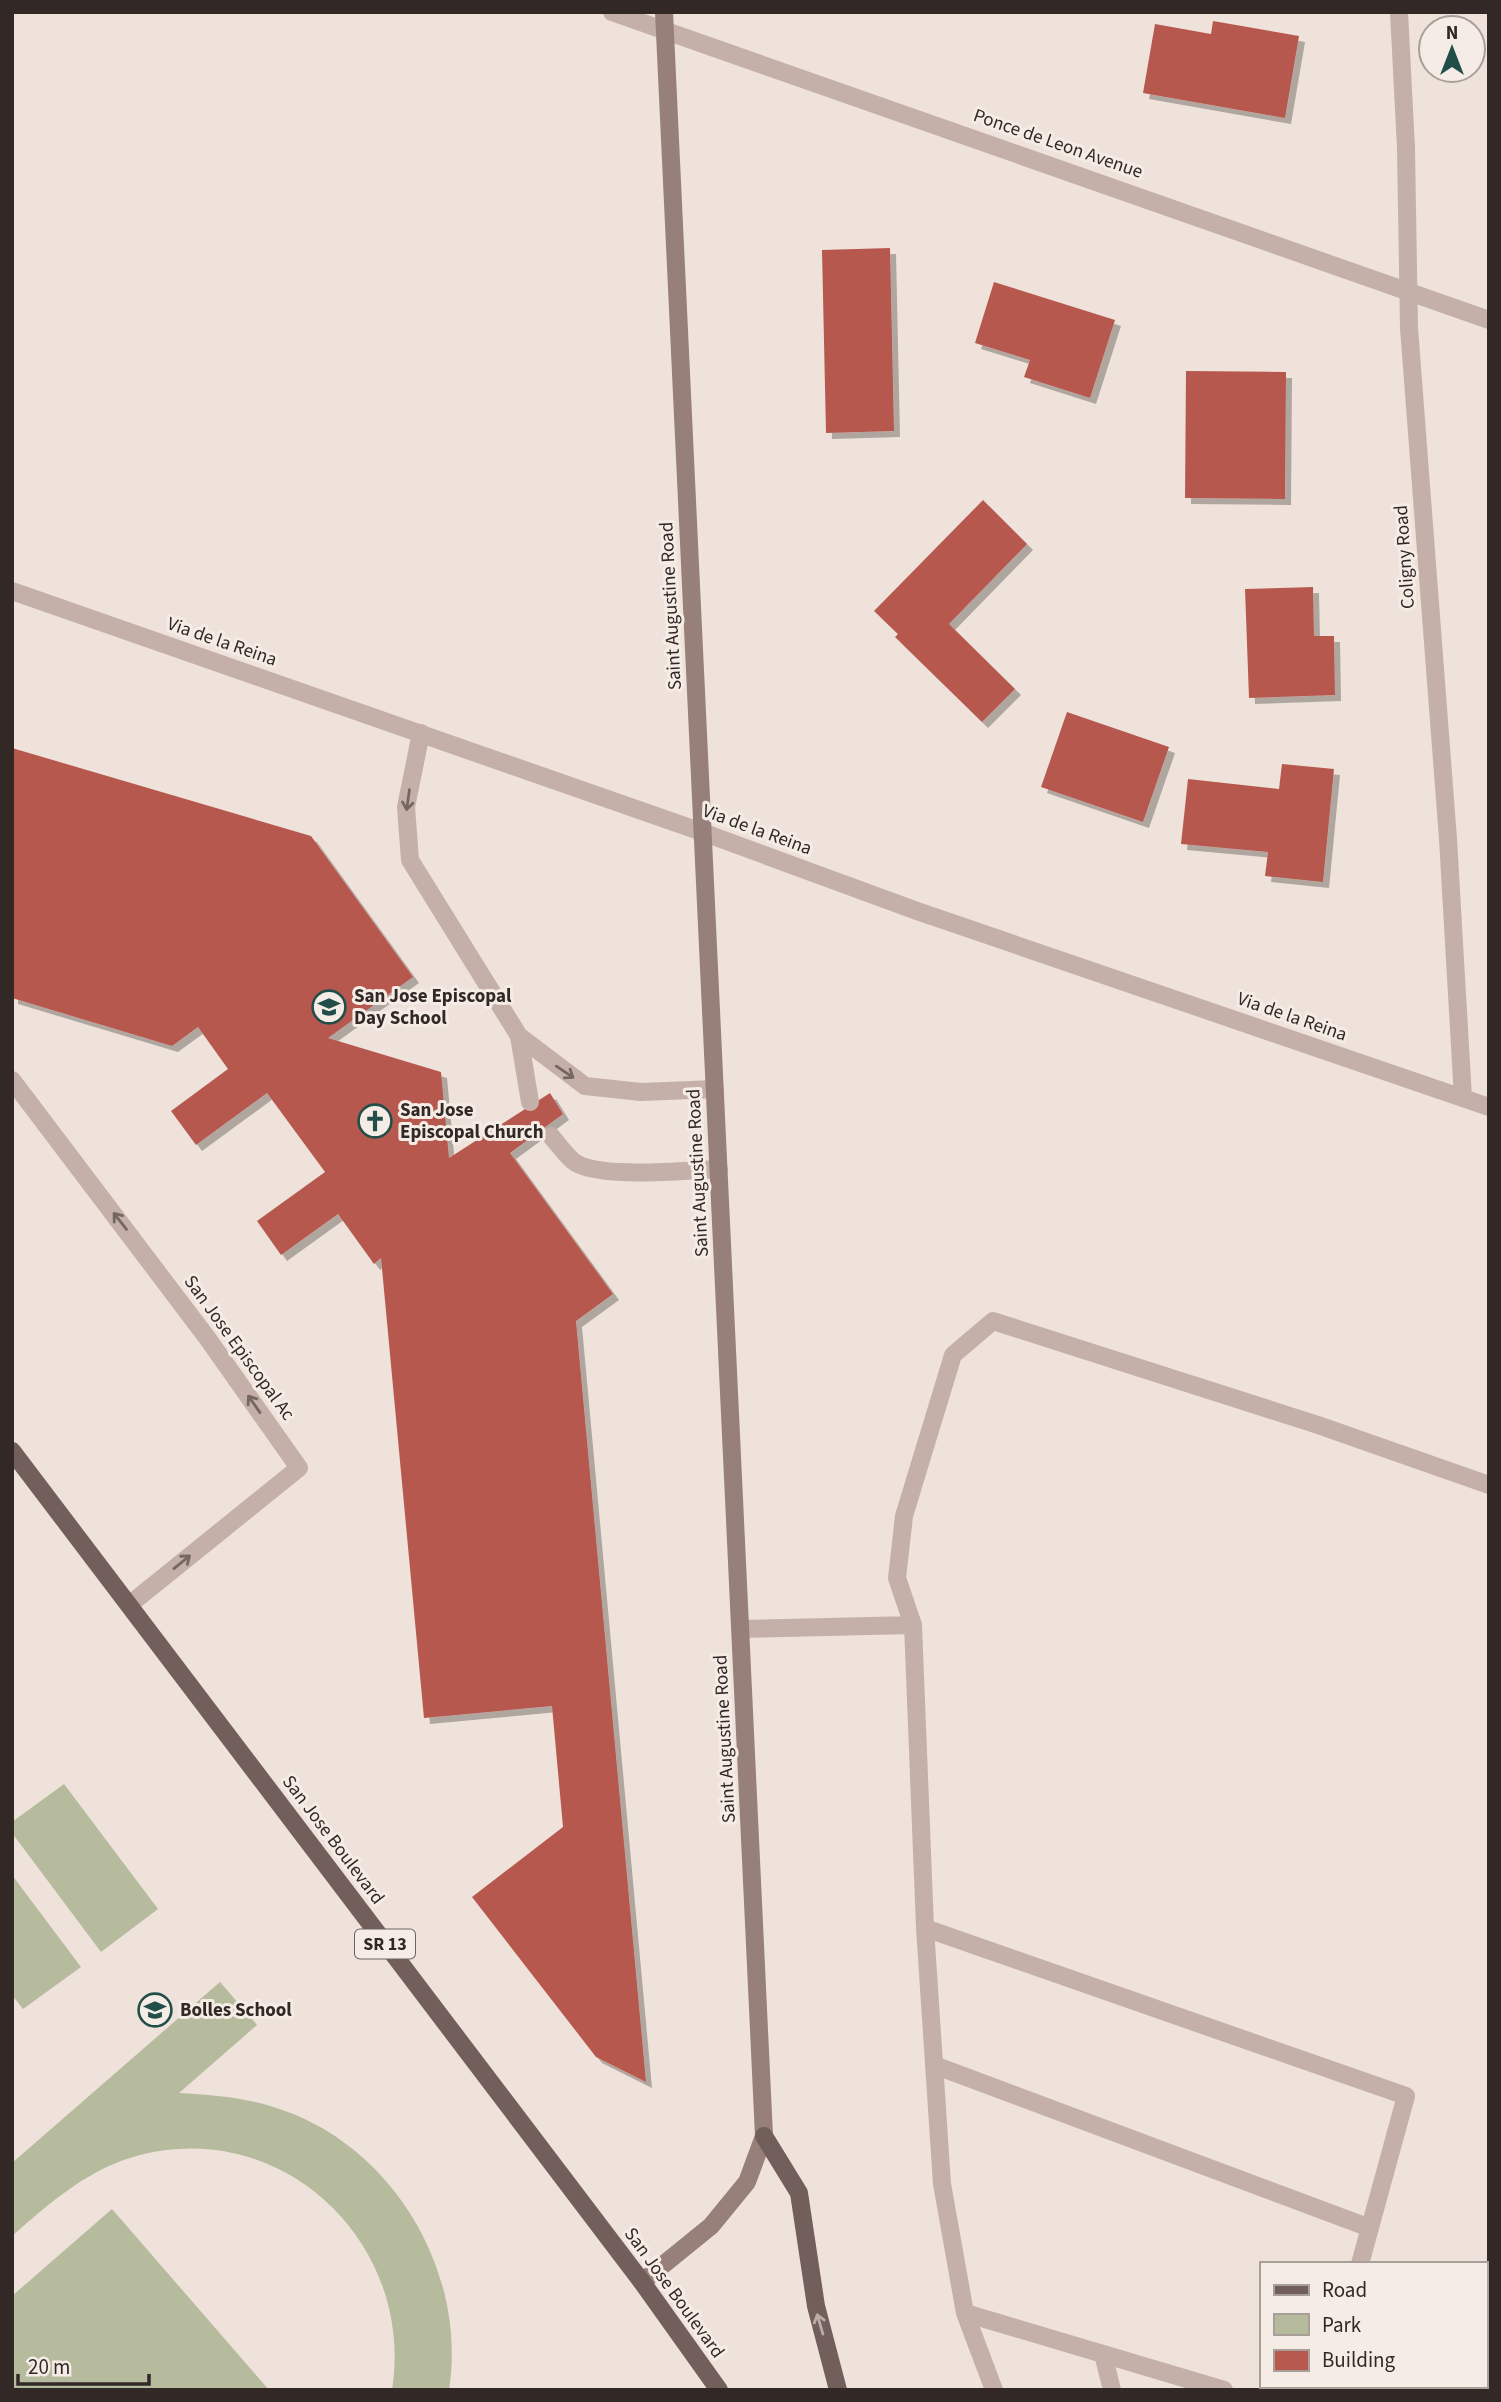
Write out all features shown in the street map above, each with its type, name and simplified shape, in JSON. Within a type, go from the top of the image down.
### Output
[{"type":"main road","name":"Saint Augustine Road","points":[[642,2282],[711,2226],[747,2182],[764,2136],[665,21]]},
{"type":"main road","name":"San Jose Boulevard","points":[[12,1451],[642,2282],[719,2390]]},
{"type":"main road","points":[[764,2136],[799,2193],[816,2306],[838,2390]]},
{"type":"street","name":"Ponce de Leon Avenue","points":[[612,12],[665,21],[1489,320]]},
{"type":"street","name":"Coligny Road","points":[[1399,12],[1408,290],[1463,1098]]},
{"type":"street","name":"Via de la Reina","points":[[12,591],[702,832],[917,911],[1489,1107]]},
{"type":"street","points":[[421,733],[406,807],[410,860],[519,1037],[585,1086],[640,1092],[715,1089]]},
{"type":"street","points":[[519,1037],[530,1102]]},
{"type":"street","name":"San Jose Episcopal Ac","points":[[12,1080],[192,1317],[299,1468],[129,1605]]},
{"type":"street","points":[[551,1136],[574,1162],[599,1169],[649,1172],[719,1169]]},
{"type":"street","points":[[994,2390],[965,2313],[942,2185],[925,1928],[913,1625],[897,1578],[904,1516],[953,1355],[993,1321],[1318,1425],[1489,1485]]},
{"type":"street","points":[[741,1629],[913,1625]]},
{"type":"street","points":[[925,1928],[1406,2096],[1361,2262]]},
{"type":"street","points":[[934,2066],[1370,2228]]},
{"type":"street","points":[[965,2313],[1224,2390]]},
{"type":"street","points":[[1103,2354],[1112,2390]]},
{"type":"green space","points":[[64,1784],[158,1909],[101,1952],[12,1833],[12,1822]]},
{"type":"green space","points":[[12,1875],[81,1967],[23,2009],[12,1995]]},
{"type":"green space","points":[[220,1982],[257,2025],[179,2093],[247,2100],[288,2112],[327,2131],[362,2157],[392,2188],[416,2223],[435,2262],[447,2304],[452,2347],[449,2390],[392,2390],[394,2337],[383,2287],[361,2242],[329,2204],[290,2175],[244,2156],[193,2149],[140,2155],[121,2161],[87,2177],[12,2236],[12,2163]]},
{"type":"green space","points":[[112,2209],[269,2390],[12,2390],[12,2296]]},
{"type":"building","points":[[1213,21],[1299,36],[1285,118],[1143,93],[1155,24],[1211,34]]},
{"type":"building","points":[[890,248],[894,431],[826,433],[822,250]]},
{"type":"building","points":[[994,282],[1115,320],[1090,398],[1024,377],[1030,360],[975,343]]},
{"type":"building","points":[[1186,371],[1286,372],[1285,499],[1185,498]]},
{"type":"building","points":[[983,500],[1027,544],[949,624],[1015,689],[982,722],[895,637],[898,634],[874,611]]},
{"type":"building","points":[[1313,587],[1314,636],[1334,636],[1335,695],[1249,698],[1245,589]]},
{"type":"building","points":[[1067,712],[1169,747],[1143,822],[1041,787]]},
{"type":"building","points":[[12,748],[311,836],[413,977],[328,1038],[441,1072],[449,1158],[550,1093],[563,1114],[510,1153],[613,1294],[576,1321],[646,2082],[596,2057],[472,1897],[563,1827],[552,1706],[424,1718],[381,1258],[374,1264],[338,1214],[281,1255],[257,1221],[325,1172],[267,1093],[196,1145],[171,1111],[228,1069],[198,1027],[172,1046],[12,998]]},
{"type":"building","points":[[1282,764],[1334,769],[1323,882],[1265,876],[1268,852],[1181,844],[1188,779],[1279,789]]},
{"type":"building","points":[[1489,2362],[1489,2390],[1404,2389],[1487,2388]]},
{"type":"place","name":"San Jose Episcopal Day School","points":[[329,1007]]},
{"type":"place","name":"San Jose Episcopal Church","points":[[375,1121]]},
{"type":"place","name":"Bolles School","points":[[155,2010]]}]
